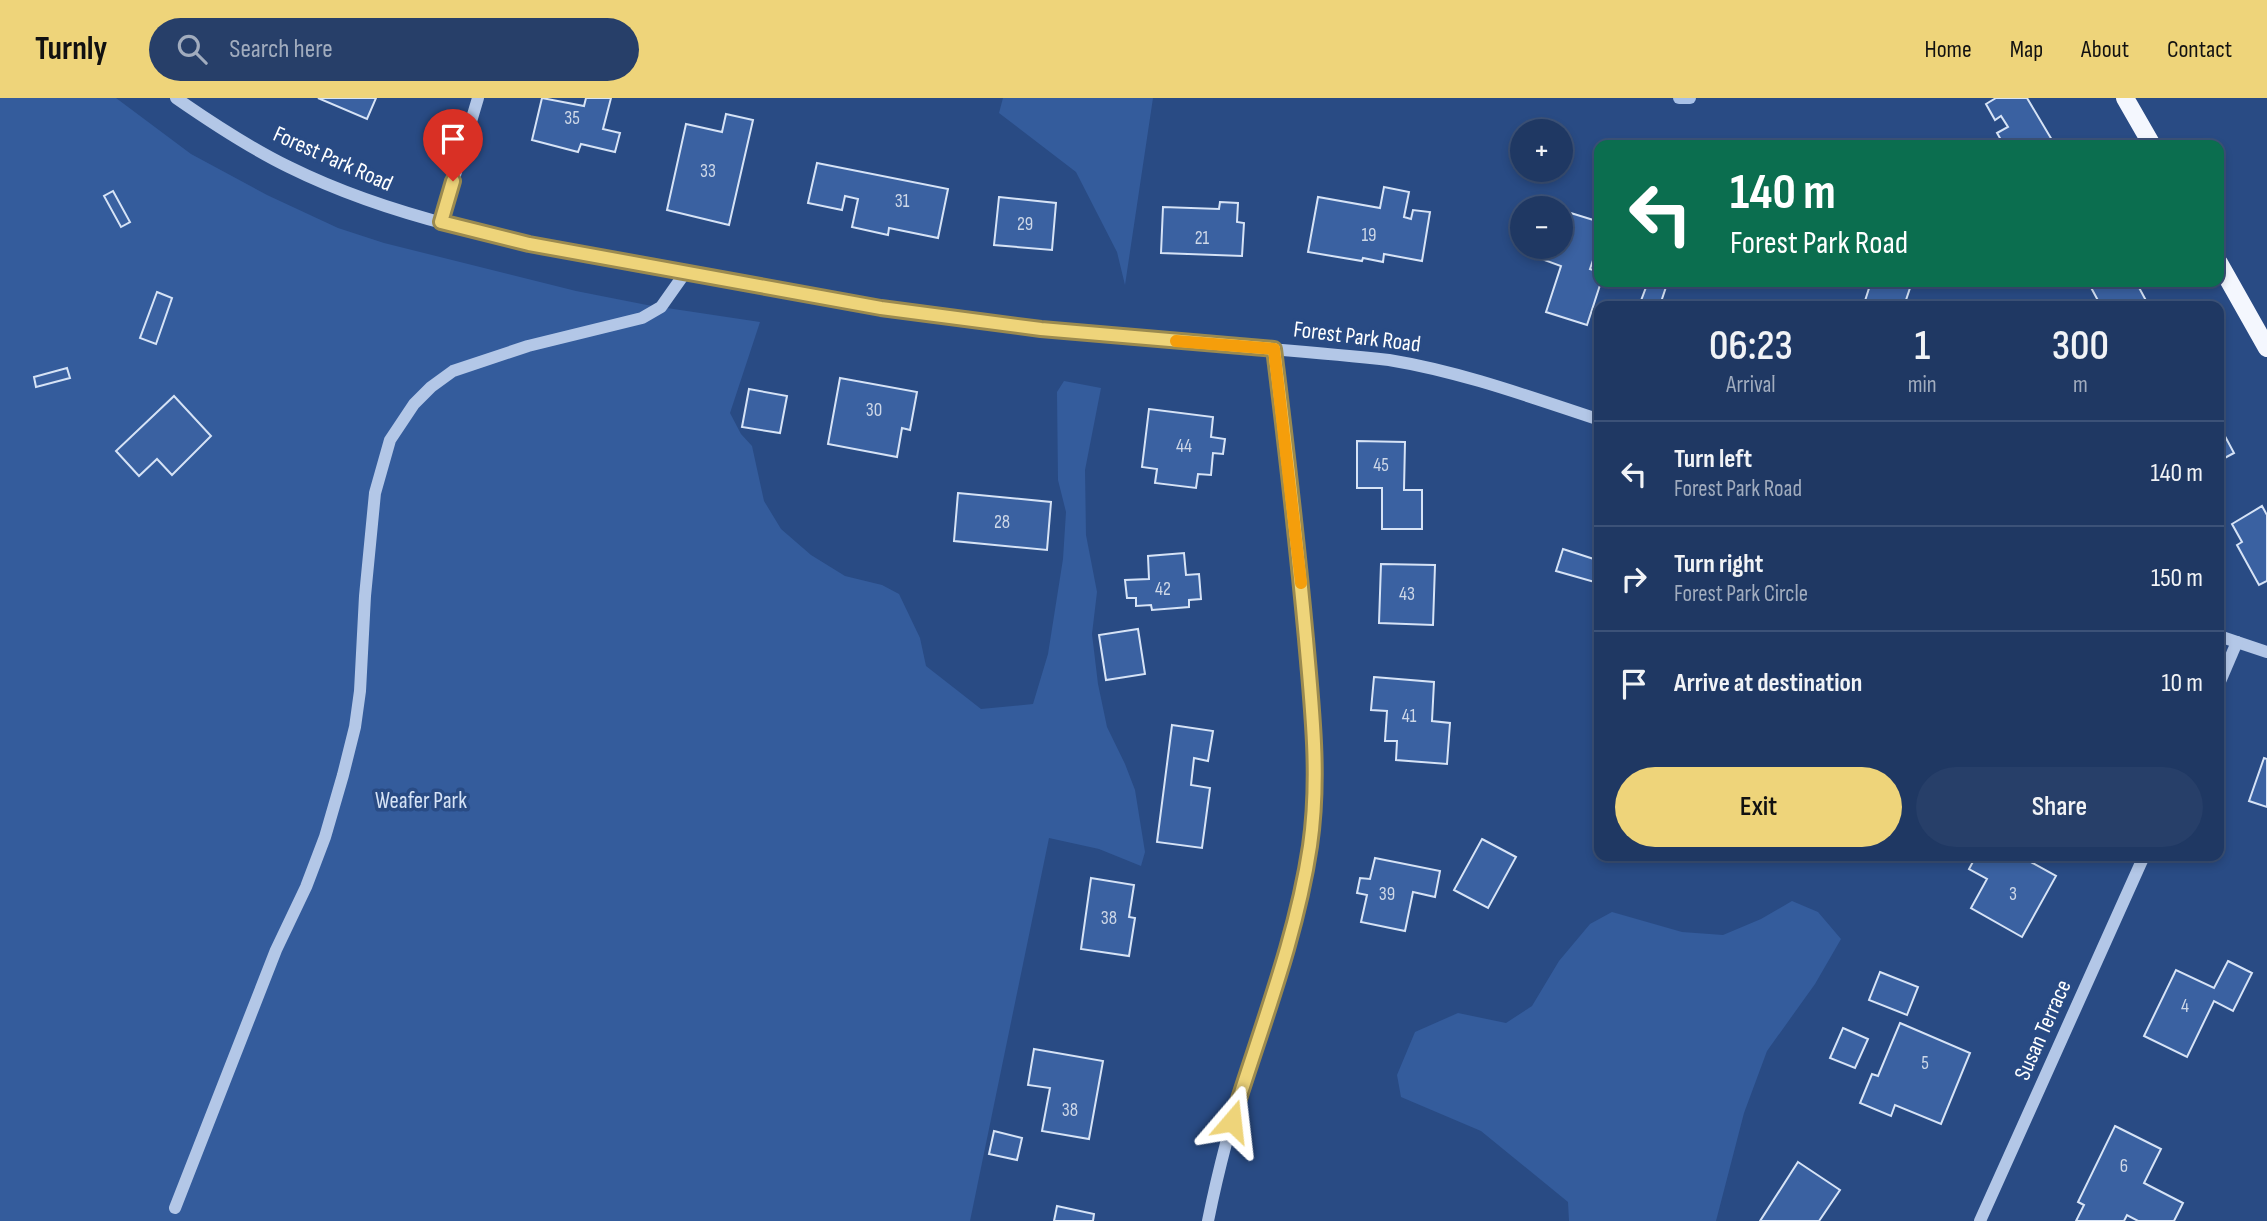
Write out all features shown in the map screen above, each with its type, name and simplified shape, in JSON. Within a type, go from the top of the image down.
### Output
[{"type":"main road","points":[[2125,98],[2149,140]]},
{"type":"main road","points":[[2224,273],[2267,348]]},
{"type":"street","name":"Forest Park Road","points":[[176,98],[227,132],[294,170],[356,196],[441,222],[529,244],[810,297],[952,318],[1041,329],[1390,360],[1433,367],[1594,418]]},
{"type":"street","points":[[441,222],[478,98]]},
{"type":"street","points":[[175,1208],[276,950],[315,862],[343,775],[355,727],[360,691],[365,596],[375,493],[390,440],[414,404],[430,387],[453,371],[528,346],[642,318],[661,307],[685,273]]},
{"type":"street","points":[[1208,1221],[1232,1121],[1284,961],[1305,873],[1313,816],[1315,772],[1311,699],[1300,570],[1274,349]]},
{"type":"street","points":[[2224,638],[2267,652]]},
{"type":"street","points":[[2224,672],[2237,642]]},
{"type":"street","name":"Susan Terrace","points":[[1980,1221],[2142,861]]},
{"type":"green space","name":"Weafer Park","points":[[0,98],[116,98],[191,154],[267,195],[338,228],[384,243],[576,291],[760,322],[730,413],[741,434],[752,446],[764,501],[781,529],[811,555],[845,576],[882,585],[899,594],[920,638],[926,666],[981,709],[1033,704],[1048,654],[1063,559],[1066,512],[1058,480],[1057,392],[1064,381],[1101,388],[1085,470],[1086,535],[1097,592],[1092,634],[1107,727],[1135,790],[1145,852],[1141,866],[1099,849],[1049,838],[970,1221],[0,1221]]},
{"type":"green space","points":[[1003,98],[1153,98],[1125,285],[1117,252],[1076,172],[999,113]]},
{"type":"green space","points":[[1792,901],[1818,912],[1841,939],[1815,984],[1767,1051],[1744,1113],[1716,1221],[1569,1221],[1568,1202],[1481,1131],[1401,1097],[1397,1075],[1415,1032],[1458,1013],[1506,1023],[1532,1006],[1559,961],[1590,924],[1612,912],[1682,932],[1723,935],[1761,919]]},
{"type":"building","points":[[318,98],[376,98],[367,119]]},
{"type":"building","points":[[542,98],[584,106],[586,98],[611,98],[603,129],[620,133],[615,152],[581,144],[578,152],[532,140]]},
{"type":"building","points":[[1996,98],[2027,98],[2052,140],[2001,140],[1997,133],[2008,127],[2001,116],[1995,120],[1986,104]]},
{"type":"building","points":[[726,114],[753,120],[729,225],[667,210],[686,124],[722,132]]},
{"type":"building","points":[[817,163],[948,189],[938,238],[889,228],[888,235],[852,227],[858,199],[845,196],[842,210],[808,203]]},
{"type":"building","points":[[1384,187],[1409,192],[1404,217],[1411,219],[1413,210],[1430,212],[1422,261],[1384,254],[1383,262],[1363,258],[1362,261],[1308,252],[1318,197],[1380,208]]},
{"type":"building","points":[[113,191],[130,222],[121,227],[104,196]]},
{"type":"building","points":[[999,197],[1056,203],[1052,250],[994,245]]},
{"type":"building","points":[[1220,202],[1238,203],[1237,222],[1244,223],[1242,256],[1161,253],[1163,207],[1219,209]]},
{"type":"building","points":[[1573,214],[1594,220],[1594,257],[1590,269],[1594,270],[1594,287],[1599,287],[1587,325],[1546,312],[1561,266],[1542,259],[1573,259]]},
{"type":"building","points":[[1646,287],[1666,287],[1661,301],[1641,301]]},
{"type":"building","points":[[1869,287],[1910,287],[1906,301],[1865,301]]},
{"type":"building","points":[[2091,287],[2139,287],[2146,301],[2098,301]]},
{"type":"building","points":[[157,292],[172,298],[156,344],[140,338]]},
{"type":"building","points":[[67,368],[70,378],[36,387],[34,377]]},
{"type":"building","points":[[840,378],[917,392],[910,430],[902,428],[897,457],[828,444]]},
{"type":"building","points":[[749,389],[787,396],[780,433],[742,427]]},
{"type":"building","points":[[174,396],[211,436],[172,475],[157,459],[139,476],[116,451]]},
{"type":"building","points":[[1149,409],[1213,417],[1211,437],[1225,439],[1223,454],[1213,453],[1211,475],[1198,474],[1196,488],[1155,483],[1157,469],[1142,467]]},
{"type":"building","points":[[2224,434],[2234,453],[2224,458]]},
{"type":"building","points":[[1357,441],[1405,442],[1404,490],[1422,490],[1422,529],[1382,529],[1382,488],[1357,488]]},
{"type":"building","points":[[958,493],[1051,502],[1047,550],[954,541]]},
{"type":"building","points":[[2262,506],[2267,515],[2267,581],[2259,585],[2237,545],[2242,542],[2232,524]]},
{"type":"building","points":[[1563,549],[1594,559],[1594,582],[1556,571]]},
{"type":"building","points":[[1184,553],[1186,575],[1199,574],[1201,599],[1189,600],[1189,607],[1152,610],[1151,605],[1136,606],[1136,598],[1127,598],[1125,580],[1149,579],[1148,556]]},
{"type":"building","points":[[1381,564],[1435,565],[1433,625],[1379,623]]},
{"type":"building","points":[[1138,629],[1145,674],[1106,680],[1099,635]]},
{"type":"building","points":[[1374,677],[1434,682],[1432,721],[1450,723],[1447,764],[1396,760],[1397,741],[1385,741],[1387,711],[1371,710]]},
{"type":"building","points":[[1172,725],[1213,731],[1208,761],[1194,758],[1191,785],[1210,788],[1202,848],[1157,842]]},
{"type":"building","points":[[2264,758],[2267,759],[2267,807],[2249,801]]},
{"type":"building","points":[[1482,839],[1516,857],[1488,908],[1454,890]]},
{"type":"building","points":[[1375,858],[1440,871],[1435,897],[1413,892],[1405,931],[1361,922],[1367,895],[1357,893],[1360,878],[1370,879]]},
{"type":"building","points":[[1973,861],[2029,861],[2056,876],[2022,937],[1971,908],[1987,879],[1969,869]]},
{"type":"building","points":[[1091,878],[1134,885],[1129,917],[1135,918],[1129,956],[1081,949]]},
{"type":"building","points":[[2228,961],[2252,973],[2233,1011],[2214,1001],[2187,1057],[2144,1036],[2176,970],[2214,988]]},
{"type":"building","points":[[1880,972],[1918,987],[1907,1015],[1869,1000]]},
{"type":"building","points":[[1900,1023],[1970,1053],[1941,1124],[1895,1105],[1891,1116],[1860,1103],[1872,1074],[1878,1076]]},
{"type":"building","points":[[1843,1028],[1868,1039],[1855,1068],[1830,1058]]},
{"type":"building","points":[[1034,1049],[1103,1061],[1089,1139],[1042,1131],[1050,1088],[1028,1085]]},
{"type":"building","points":[[2115,1126],[2161,1149],[2144,1183],[2183,1203],[2174,1221],[2138,1221],[2127,1215],[2124,1221],[2076,1221],[2084,1205],[2078,1202]]},
{"type":"building","points":[[994,1131],[1022,1138],[1017,1160],[989,1154]]},
{"type":"building","points":[[1798,1162],[1840,1190],[1819,1221],[1760,1221]]},
{"type":"building","points":[[1057,1206],[1094,1214],[1093,1221],[1054,1221]]},
{"type":"waterway","points":[[1679,98],[1690,98]]},
{"type":"slow traffic","points":[[1176,341],[1274,349],[1301,583]]},
{"type":"route","points":[[453,181],[441,222],[529,244],[810,297],[952,318],[1041,329],[1274,349],[1300,570],[1312,711],[1315,772],[1313,816],[1305,873],[1284,961],[1232,1121]]}]
